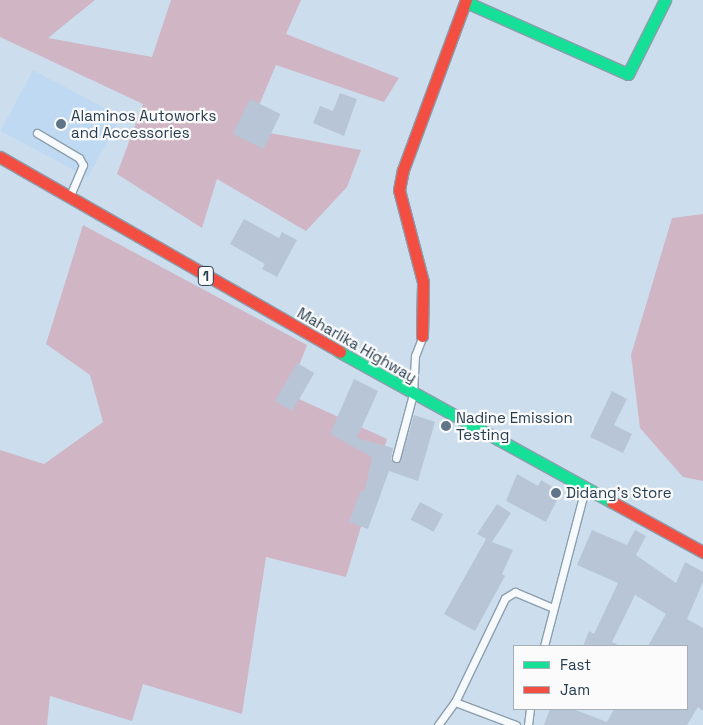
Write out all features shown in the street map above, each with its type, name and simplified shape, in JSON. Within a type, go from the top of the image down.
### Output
[{"type":"main road","points":[[422,336],[423,282],[418,254],[406,220],[400,190],[403,170],[467,1],[628,74],[666,0]]},
{"type":"main road","name":"Maharlika Highway","points":[[0,157],[413,394],[703,552]]},
{"type":"lane","points":[[37,133],[79,158],[83,165],[69,198]]},
{"type":"lane","points":[[396,458],[413,394],[414,356],[422,336]]},
{"type":"lane","points":[[544,645],[585,488]]},
{"type":"lane","points":[[438,725],[455,702],[505,598],[514,592],[553,608]]},
{"type":"lane","points":[[455,702],[516,725]]},
{"type":"lane","points":[[528,725],[530,710]]},
{"type":"shaded area","points":[[0,0],[95,0],[48,38],[152,57],[171,0],[301,0],[286,34],[399,78],[384,102],[276,65],[249,129],[361,150],[347,187],[306,231],[217,179],[202,228],[117,174],[143,104],[0,37]]},
{"type":"shaded area","name":"Alaminos Autoworks and Accessories","points":[[33,70],[120,116],[88,177],[1,131]]},
{"type":"shaded area","points":[[703,214],[703,481],[683,477],[640,428],[631,355],[672,218]]},
{"type":"shaded area","points":[[83,225],[307,345],[288,394],[387,439],[346,577],[266,557],[242,714],[143,684],[132,721],[50,696],[47,725],[0,725],[0,450],[44,464],[103,422],[90,375],[46,344]]},
{"type":"building","points":[[340,93],[357,99],[344,136],[313,123],[320,106],[333,111]]},
{"type":"building","points":[[250,99],[281,114],[263,149],[233,134]]},
{"type":"building","points":[[244,219],[279,238],[282,232],[297,240],[277,277],[262,269],[265,264],[230,244]]},
{"type":"building","points":[[297,363],[314,373],[292,411],[275,401]]},
{"type":"building","points":[[354,379],[378,391],[357,438],[393,448],[391,459],[394,463],[401,459],[414,415],[435,422],[418,481],[389,471],[368,529],[349,522],[361,490],[365,491],[372,457],[330,434]]},
{"type":"building","points":[[612,391],[627,399],[614,425],[632,434],[623,453],[590,437]]},
{"type":"building","points":[[517,474],[538,486],[541,480],[561,492],[546,522],[506,501]]},
{"type":"building","points":[[420,502],[443,514],[434,532],[411,520]]},
{"type":"building","points":[[497,504],[511,513],[492,542],[513,550],[502,574],[505,576],[475,631],[444,614],[486,539],[477,534]]},
{"type":"building","points":[[592,530],[627,545],[635,530],[646,536],[636,555],[676,583],[685,562],[703,572],[703,582],[687,619],[703,628],[703,711],[698,707],[687,725],[544,725],[550,710],[576,710],[607,722],[613,710],[688,710],[688,645],[649,645],[666,614],[635,595],[612,642],[618,645],[583,645],[589,631],[594,634],[618,583],[577,565]]},
{"type":"traffic: fast","points":[[466,2],[628,74],[665,0]]},
{"type":"traffic: fast","points":[[340,352],[612,502]]},
{"type":"traffic: jam","points":[[422,336],[423,282],[399,190],[403,170],[466,0]]},
{"type":"traffic: jam","points":[[0,157],[340,352]]},
{"type":"traffic: jam","points":[[612,502],[703,552]]},
{"type":"place","name":"Alaminos Autoworks and Accessories","points":[[61,124]]},
{"type":"place","name":"Nadine Emission Testing","points":[[446,426]]},
{"type":"place","name":"Didang's Store","points":[[556,493]]}]
